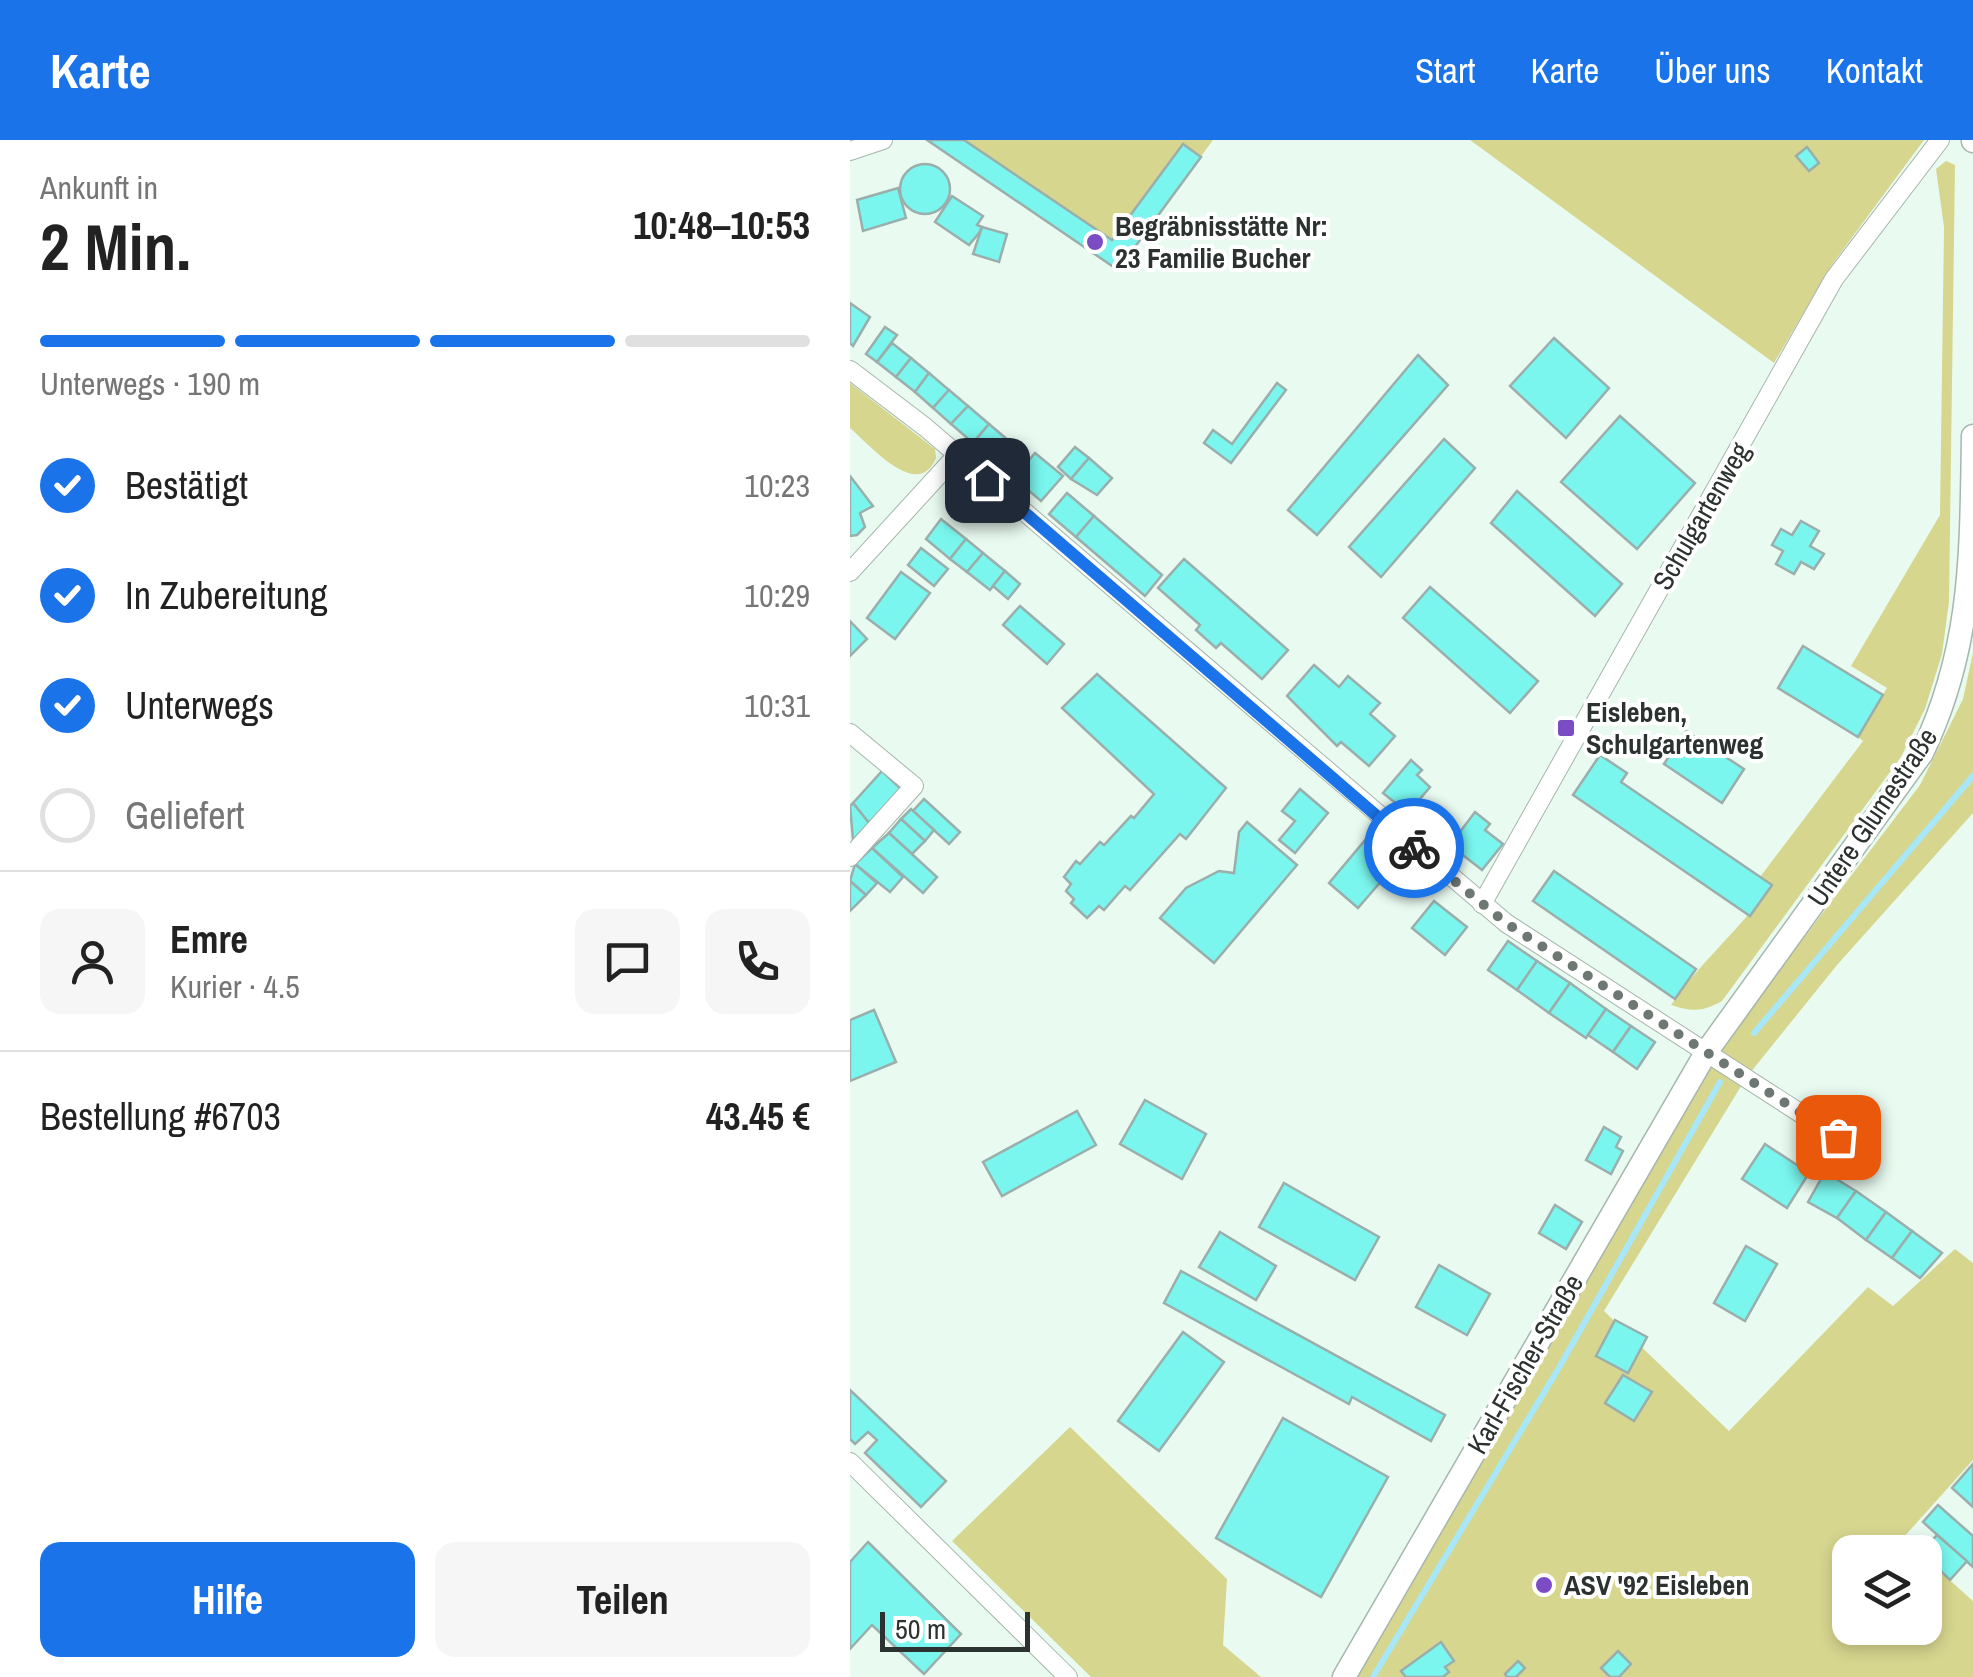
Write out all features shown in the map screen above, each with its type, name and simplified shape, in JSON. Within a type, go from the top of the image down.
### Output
[{"type":"street","points":[[850,151],[883,140]]},
{"type":"street","name":"Schulgartenweg","points":[[1482,904],[1834,280],[1940,140]]},
{"type":"street","points":[[850,370],[957,455],[1482,904],[1868,1156]]},
{"type":"street","name":"Untere Glumestraße","points":[[1713,1055],[1922,753],[1940,715],[1964,633],[1973,436]]},
{"type":"street","points":[[850,572],[957,455]]},
{"type":"street","points":[[850,734],[914,786],[850,857]]},
{"type":"street","name":"Karl-Fischer-Straße","points":[[1344,1677],[1713,1055]]},
{"type":"street","points":[[850,1462],[1068,1677]]},
{"type":"shaded area","points":[[927,140],[1213,140],[1118,270]]},
{"type":"shaded area","points":[[1470,140],[1924,140],[1831,266],[1774,363]]},
{"type":"shaded area","points":[[1946,161],[1955,165],[1949,602],[1942,654],[1925,709],[1901,757],[1722,1001],[1697,1010],[1671,1005],[1771,885],[1760,877],[1863,741],[1858,737],[1887,688],[1851,666],[1940,515],[1944,227],[1936,169]]},
{"type":"shaded area","points":[[850,383],[935,449],[936,458],[928,470],[918,474],[894,466],[850,428]]},
{"type":"shaded area","points":[[1973,653],[1973,813],[1837,965],[1746,1078],[1604,1311],[1729,1431],[1868,1287],[1893,1306],[1955,1249],[1973,1263],[1973,1460],[1906,1535],[1832,1535],[1832,1645],[1942,1645],[1942,1573],[1973,1601],[1973,1677],[1358,1677],[1726,1040],[1920,785],[1963,699]]},
{"type":"shaded area","points":[[1070,1427],[1227,1579],[1223,1645],[1261,1677],[1091,1677],[952,1541]]},
{"type":"building","points":[[927,140],[964,140],[1112,240],[1183,144],[1201,157],[1118,270]]},
{"type":"building","points":[[1807,147],[1819,163],[1809,171],[1796,156]]},
{"type":"building","points":[[925,164],[943,171],[950,189],[943,207],[925,214],[907,207],[900,189],[907,171]]},
{"type":"building","points":[[898,188],[906,218],[863,231],[857,200]]},
{"type":"building","points":[[952,196],[983,216],[977,225],[982,227],[969,245],[935,222]]},
{"type":"building","points":[[982,227],[1007,234],[999,262],[973,254]]},
{"type":"building","points":[[850,303],[870,317],[853,346],[850,343]]},
{"type":"building","points":[[885,327],[897,335],[877,362],[866,354]]},
{"type":"building","points":[[1554,338],[1609,388],[1566,438],[1510,386]]},
{"type":"building","points":[[892,343],[911,358],[896,377],[877,362]]},
{"type":"building","points":[[1418,355],[1448,385],[1317,535],[1288,510]]},
{"type":"building","points":[[911,358],[929,373],[915,392],[896,377]]},
{"type":"building","points":[[929,373],[949,390],[933,408],[915,392]]},
{"type":"building","points":[[1277,383],[1286,390],[1231,463],[1204,443],[1213,430],[1232,444]]},
{"type":"building","points":[[949,390],[968,406],[951,424],[933,408]]},
{"type":"building","points":[[968,406],[989,424],[973,443],[951,424]]},
{"type":"building","points":[[1620,416],[1695,483],[1637,549],[1561,482]]},
{"type":"building","points":[[989,424],[1009,441],[993,460],[973,443]]},
{"type":"building","points":[[1444,439],[1475,468],[1381,577],[1349,547]]},
{"type":"building","points":[[1009,441],[1030,459],[1014,478],[993,460]]},
{"type":"building","points":[[1075,447],[1089,458],[1071,479],[1058,467]]},
{"type":"building","points":[[1035,453],[1063,476],[1041,501],[1014,478]]},
{"type":"building","points":[[1089,458],[1112,478],[1097,495],[1071,479]]},
{"type":"building","points":[[850,476],[873,506],[860,513],[865,527],[850,536]]},
{"type":"building","points":[[1517,491],[1622,584],[1595,616],[1491,523]]},
{"type":"building","points":[[1067,493],[1094,516],[1076,537],[1049,514]]},
{"type":"building","points":[[1094,516],[1162,575],[1145,596],[1076,537]]},
{"type":"building","points":[[941,519],[966,539],[950,559],[926,539]]},
{"type":"building","points":[[1801,521],[1819,531],[1810,546],[1824,554],[1814,569],[1801,562],[1794,574],[1776,564],[1783,551],[1772,545],[1781,529],[1792,535]]},
{"type":"building","points":[[966,539],[983,553],[967,572],[950,559]]},
{"type":"building","points":[[921,548],[948,569],[934,586],[908,565]]},
{"type":"building","points":[[983,553],[1005,571],[990,590],[967,572]]},
{"type":"building","points":[[1184,559],[1288,650],[1262,679],[1221,643],[1216,648],[1196,630],[1200,625],[1158,588]]},
{"type":"building","points":[[1005,571],[1020,584],[1008,599],[993,586]]},
{"type":"building","points":[[901,572],[930,593],[895,639],[867,618]]},
{"type":"building","points":[[1430,587],[1538,681],[1510,713],[1403,618]]},
{"type":"building","points":[[1020,606],[1064,644],[1047,664],[1003,625]]},
{"type":"building","points":[[850,621],[867,639],[850,656]]},
{"type":"building","points":[[1803,646],[1883,695],[1858,737],[1778,688]]},
{"type":"building","points":[[1314,665],[1339,687],[1348,676],[1380,703],[1370,714],[1395,736],[1369,766],[1341,742],[1337,746],[1287,696]]},
{"type":"building","points":[[1097,674],[1226,788],[1186,839],[1180,834],[1130,890],[1125,886],[1104,910],[1099,906],[1087,918],[1071,903],[1074,899],[1066,891],[1071,884],[1064,877],[1076,861],[1080,864],[1100,842],[1104,845],[1131,816],[1134,818],[1154,794],[1062,708]]},
{"type":"building","points":[[1686,731],[1744,769],[1722,803],[1664,764]]},
{"type":"building","points":[[1600,755],[1627,773],[1621,782],[1772,885],[1750,916],[1573,795]]},
{"type":"building","points":[[1411,760],[1422,770],[1417,775],[1430,787],[1408,813],[1383,793]]},
{"type":"building","points":[[882,771],[901,789],[869,823],[853,803]]},
{"type":"building","points":[[1300,789],[1328,813],[1295,853],[1279,840],[1295,821],[1282,811]]},
{"type":"building","points":[[924,799],[960,832],[949,844],[913,811]]},
{"type":"building","points":[[853,803],[869,823],[853,840],[850,806]]},
{"type":"building","points":[[911,809],[934,830],[925,841],[901,819]]},
{"type":"building","points":[[1475,812],[1490,824],[1485,830],[1503,844],[1482,870],[1450,845]]},
{"type":"building","points":[[901,819],[925,841],[912,854],[889,833]]},
{"type":"building","points":[[1247,822],[1297,865],[1214,963],[1160,918],[1186,888],[1219,871],[1234,873],[1239,832]]},
{"type":"building","points":[[889,833],[937,877],[923,893],[872,848]]},
{"type":"building","points":[[1366,839],[1396,864],[1358,908],[1329,883]]},
{"type":"building","points":[[872,848],[903,877],[890,892],[855,864]]},
{"type":"building","points":[[855,864],[877,883],[866,895],[850,881]]},
{"type":"building","points":[[1554,871],[1696,969],[1675,999],[1533,901]]},
{"type":"building","points":[[850,881],[866,895],[850,911]]},
{"type":"building","points":[[1434,901],[1467,927],[1445,955],[1412,928]]},
{"type":"building","points":[[1508,941],[1537,961],[1517,990],[1488,970]]},
{"type":"building","points":[[1537,961],[1570,983],[1549,1013],[1517,990]]},
{"type":"building","points":[[1570,983],[1606,1009],[1586,1038],[1549,1013]]},
{"type":"building","points":[[1606,1009],[1631,1026],[1613,1052],[1588,1035]]},
{"type":"building","points":[[874,1010],[896,1062],[850,1081],[850,1020]]},
{"type":"building","points":[[1631,1026],[1655,1042],[1637,1069],[1613,1052]]},
{"type":"building","points":[[1145,1100],[1206,1134],[1182,1179],[1120,1144]]},
{"type":"building","points":[[1077,1111],[1096,1145],[1002,1196],[983,1162]]},
{"type":"building","points":[[1604,1127],[1621,1137],[1616,1147],[1623,1151],[1611,1174],[1586,1160]]},
{"type":"building","points":[[1765,1144],[1809,1173],[1787,1208],[1742,1179]]},
{"type":"building","points":[[1825,1172],[1856,1191],[1837,1218],[1808,1202]]},
{"type":"building","points":[[1284,1183],[1379,1237],[1355,1280],[1259,1227]]},
{"type":"building","points":[[1856,1191],[1886,1212],[1866,1240],[1837,1218]]},
{"type":"building","points":[[1555,1205],[1582,1222],[1566,1249],[1539,1233]]},
{"type":"building","points":[[1886,1212],[1912,1231],[1892,1258],[1866,1240]]},
{"type":"building","points":[[1912,1231],[1942,1253],[1920,1278],[1892,1258]]},
{"type":"building","points":[[1220,1232],[1276,1266],[1256,1300],[1199,1267]]},
{"type":"building","points":[[1746,1246],[1777,1264],[1745,1321],[1714,1303]]},
{"type":"building","points":[[1439,1265],[1490,1294],[1467,1335],[1416,1307]]},
{"type":"building","points":[[1181,1271],[1445,1415],[1431,1441],[1352,1397],[1349,1404],[1164,1303]]},
{"type":"building","points":[[1615,1320],[1647,1337],[1628,1373],[1596,1356]]},
{"type":"building","points":[[1183,1332],[1224,1362],[1159,1451],[1118,1421]]},
{"type":"building","points":[[1623,1375],[1652,1392],[1634,1421],[1605,1403]]},
{"type":"building","points":[[850,1390],[946,1481],[921,1507],[865,1453],[877,1440],[868,1432],[855,1444],[850,1439]]},
{"type":"building","points":[[1283,1418],[1388,1477],[1321,1597],[1216,1538]]},
{"type":"building","points":[[1973,1464],[1973,1507],[1952,1488]]},
{"type":"building","points":[[1938,1505],[1973,1536],[1973,1567],[1942,1535],[1923,1522]]},
{"type":"building","points":[[1942,1539],[1967,1561],[1950,1580],[1942,1572]]},
{"type":"building","points":[[868,1542],[961,1634],[924,1674],[872,1625],[850,1649],[850,1562]]},
{"type":"building","points":[[1441,1642],[1454,1661],[1445,1667],[1449,1672],[1443,1677],[1406,1677],[1401,1671]]},
{"type":"building","points":[[1618,1651],[1631,1664],[1619,1677],[1610,1677],[1601,1668]]},
{"type":"building","points":[[1518,1661],[1525,1668],[1516,1677],[1507,1677],[1505,1674]]},
{"type":"waterway","points":[[1754,1033],[1973,776]]},
{"type":"waterway","points":[[1373,1677],[1560,1366],[1720,1082]]},
{"type":"way so far","points":[[1414,848],[1506,923],[1838,1137]]},
{"type":"place","name":"Begräbnisstätte Nr: 23 Familie Bucher","points":[[1095,242]]},
{"type":"place","name":"Eisleben, Schulgartenweg","points":[[1566,728]]},
{"type":"place","name":"ASV '92 Eisleben","points":[[1544,1585]]},
{"type":"route","points":[[987,480],[1414,848]]}]
